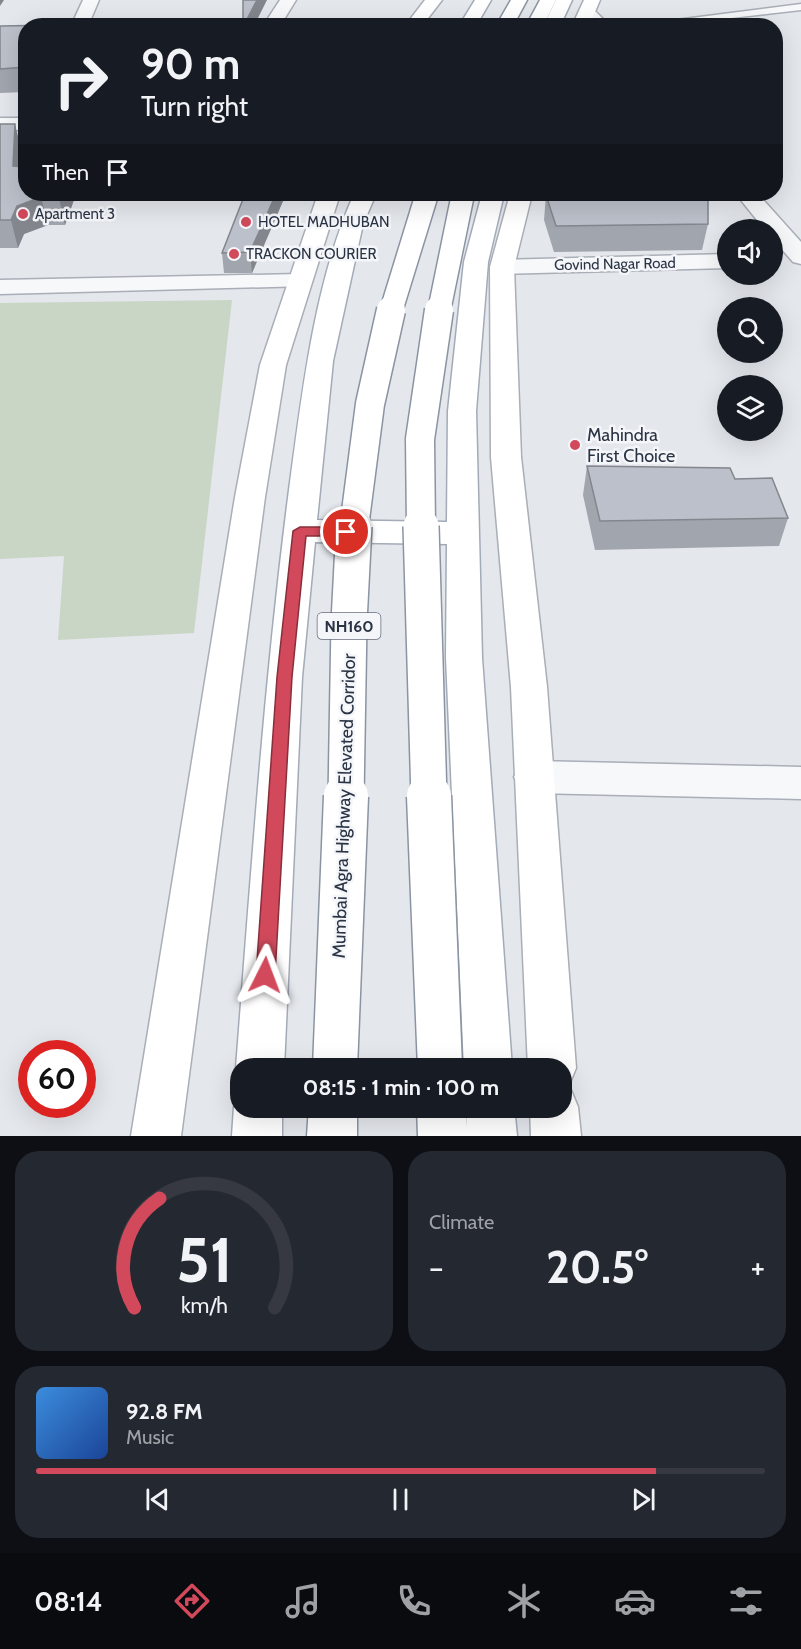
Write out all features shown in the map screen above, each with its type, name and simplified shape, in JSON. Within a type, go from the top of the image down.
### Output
[{"type":"main road","points":[[420,18],[435,0]]},
{"type":"main road","points":[[472,18],[483,0]]},
{"type":"main road","points":[[509,18],[519,0]]},
{"type":"main road","points":[[538,18],[548,0]]},
{"type":"main road","points":[[554,18],[564,0]]},
{"type":"main road","points":[[156,1136],[250,497],[273,365],[327,201]]},
{"type":"main road","points":[[261,1058],[284,677],[320,361],[352,224],[362,201]]},
{"type":"main road","name":"Mumbai Agra Highway Elevated Corridor","points":[[334,1058],[347,770],[348,642],[353,532],[377,369],[415,228],[425,201]]},
{"type":"main road","points":[[440,1058],[422,635],[420,439],[444,277],[461,201]]},
{"type":"main road","points":[[487,1058],[464,658],[462,411],[476,262],[491,201]]},
{"type":"main road","points":[[519,201],[502,267],[506,457],[529,687],[551,1058]]},
{"type":"main road","points":[[300,531],[463,533]]},
{"type":"main road","points":[[256,1136],[257,1118]]},
{"type":"main road","points":[[332,1136],[333,1118]]},
{"type":"main road","points":[[442,1118],[443,1136]]},
{"type":"main road","points":[[491,1118],[492,1136]]},
{"type":"main road","points":[[555,1118],[556,1136]]},
{"type":"street","points":[[83,18],[91,0]]},
{"type":"street","points":[[276,18],[288,0]]},
{"type":"street","points":[[0,124],[18,124]]},
{"type":"street","points":[[753,201],[801,258]]},
{"type":"street","points":[[783,259],[801,258]]},
{"type":"street","name":"Govind Nagar Road","points":[[502,267],[717,261]]},
{"type":"street","points":[[0,287],[299,281]]},
{"type":"street","points":[[534,777],[801,783]]},
{"type":"lane","points":[[704,18],[801,7]]},
{"type":"green space","points":[[232,300],[194,633],[58,640],[64,556],[0,559],[0,303]]},
{"type":"building","points":[[243,0],[257,0],[248,18],[243,18]]},
{"type":"building","points":[[0,26],[18,26],[18,68],[0,69]]},
{"type":"building","points":[[0,124],[15,124],[13,166],[18,166],[18,201],[30,201],[17,206],[11,220],[0,220]]},
{"type":"building","points":[[242,201],[273,201],[250,252],[222,253]]},
{"type":"building","points":[[548,201],[708,201],[708,224],[556,226]]},
{"type":"building","points":[[587,466],[730,468],[735,479],[772,478],[788,518],[600,521]]},
{"type":"place","name":"Apartment 3","points":[[23,214]]},
{"type":"place","name":"HOTEL MADHUBAN","points":[[246,222]]},
{"type":"place","name":"TRACKON COURIER","points":[[234,254]]},
{"type":"place","name":"Mahindra First Choice","points":[[575,445]]},
{"type":"route","points":[[265,975],[284,677],[300,531],[346,532]]}]
